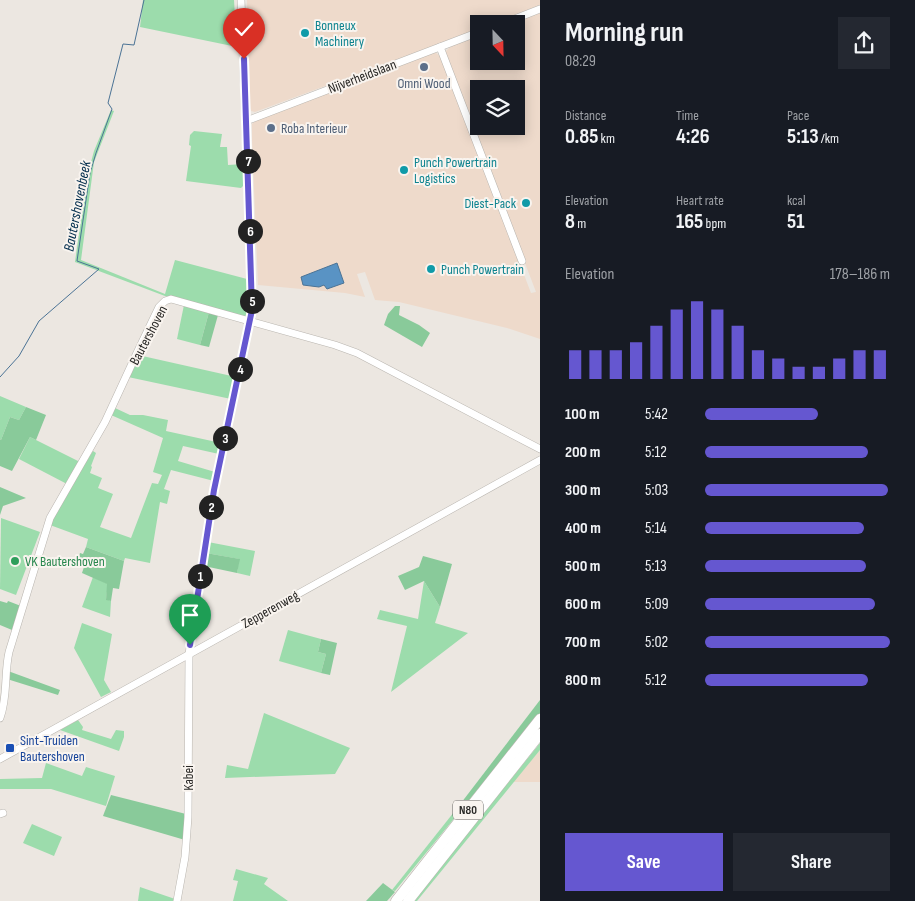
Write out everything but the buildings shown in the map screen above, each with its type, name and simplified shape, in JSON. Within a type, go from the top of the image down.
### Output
[{"type":"highway","name":"N80","points":[[396,901],[540,719]]},
{"type":"highway","name":"N80","points":[[408,901],[540,734]]},
{"type":"street","name":"Kabei","points":[[177,901],[185,856],[188,817],[189,654],[214,490],[252,310],[242,0]]},
{"type":"street","points":[[525,15],[540,9]]},
{"type":"street","name":"Nijverheidslaan","points":[[246,121],[470,35]]},
{"type":"street","points":[[440,47],[522,261]]},
{"type":"street","name":"Bautershoven","points":[[0,718],[4,704],[9,652],[50,518],[105,422],[162,303],[171,299],[335,345],[356,353],[540,449]]},
{"type":"street","name":"Zepperenweg","points":[[0,760],[540,460]]},
{"type":"shaded area","points":[[247,0],[540,0],[540,5],[515,15],[470,15],[470,32],[255,112],[251,111]]},
{"type":"shaded area","points":[[540,13],[540,339],[507,328],[399,302],[375,300],[365,272],[357,274],[365,297],[345,293],[258,285],[252,124],[256,120],[435,52],[441,57],[531,293],[536,292],[476,135],[525,135],[525,80],[470,80],[470,118],[445,52],[451,46],[470,39],[470,70],[525,70],[525,19]]},
{"type":"shaded area","points":[[540,750],[540,782],[513,782]]},
{"type":"green space","points":[[143,0],[234,0],[237,47],[140,27]]},
{"type":"green space","points":[[111,110],[114,111],[94,162],[81,260],[165,294],[175,260],[247,279],[246,316],[243,317],[165,296],[75,262],[87,177],[94,151]]},
{"type":"green space","points":[[194,131],[222,134],[220,147],[227,147],[228,165],[243,164],[243,186],[241,188],[186,181],[191,146],[189,145],[190,135]]},
{"type":"green space","points":[[184,305],[209,312],[200,345],[177,339]]},
{"type":"green space","points":[[395,306],[400,306],[399,315],[430,333],[422,347],[384,325],[388,314]]},
{"type":"green space","points":[[209,312],[218,315],[209,347],[200,345]]},
{"type":"green space","points":[[138,355],[236,377],[231,399],[128,377]]},
{"type":"green space","points":[[0,396],[26,407],[19,420],[10,417],[1,440],[0,439]]},
{"type":"green space","points":[[26,407],[46,415],[36,440],[30,437],[12,471],[0,466],[0,439],[10,417],[19,420]]},
{"type":"green space","points":[[115,408],[130,415],[143,415],[168,420],[166,431],[221,443],[219,454],[183,446],[178,461],[215,472],[214,481],[171,470],[164,489],[170,491],[167,504],[160,502],[150,563],[125,558],[124,561],[86,547],[88,539],[50,525],[61,502],[93,451],[96,453],[90,473],[102,478],[98,488],[113,494],[100,527],[131,538],[152,483],[158,484],[162,475],[153,472],[163,438],[111,415]]},
{"type":"green space","points":[[30,437],[80,462],[67,484],[19,459]]},
{"type":"green space","points":[[0,487],[26,498],[3,506],[0,515]]},
{"type":"green space","name":"VK Bautershoven","points":[[1,518],[40,532],[16,595],[0,589]]},
{"type":"green space","points":[[208,542],[255,551],[250,576],[237,573],[239,559],[206,553]]},
{"type":"green space","points":[[86,547],[124,561],[119,589],[113,588],[111,601],[106,600],[107,584],[82,573],[85,564],[77,562],[80,553],[83,554]]},
{"type":"green space","points":[[206,553],[240,559],[237,573],[204,566]]},
{"type":"green space","points":[[423,556],[452,564],[440,607],[424,581],[405,590],[398,576],[419,567]]},
{"type":"green space","points":[[93,577],[108,584],[106,599],[111,601],[110,617],[82,607]]},
{"type":"green space","points":[[424,581],[440,607],[435,623],[468,633],[391,692],[407,626],[377,619],[380,610],[418,619]]},
{"type":"green space","points":[[0,601],[7,603],[8,601],[21,606],[12,630],[0,625]]},
{"type":"green space","points":[[82,623],[112,634],[104,680],[111,692],[101,697],[74,648]]},
{"type":"green space","points":[[288,630],[321,639],[318,652],[326,654],[321,673],[279,661]]},
{"type":"green space","points":[[321,639],[337,643],[330,675],[321,673],[326,654],[318,652]]},
{"type":"green space","points":[[8,671],[60,690],[58,695],[7,679]]},
{"type":"green space","points":[[540,700],[540,713],[461,810],[458,807]]},
{"type":"green space","points":[[264,713],[350,748],[335,774],[225,778],[227,765],[248,769]]},
{"type":"green space","points":[[78,720],[83,727],[82,730],[111,739],[116,730],[124,731],[119,751],[60,730]]},
{"type":"green space","points":[[540,743],[540,750],[417,901],[413,901]]},
{"type":"green space","points":[[46,763],[82,776],[86,767],[115,776],[106,806],[51,789],[0,789],[0,779],[42,778]]},
{"type":"green space","points":[[111,795],[186,814],[185,840],[103,816]]},
{"type":"green space","points":[[458,807],[461,810],[395,891],[392,890]]},
{"type":"green space","points":[[32,824],[62,837],[54,856],[23,843]]},
{"type":"green space","points":[[236,869],[268,878],[264,884],[288,901],[233,901],[238,881],[233,880]]},
{"type":"green space","points":[[383,883],[395,892],[387,901],[366,901]]},
{"type":"green space","points":[[140,887],[175,899],[175,901],[138,901]]},
{"type":"water","points":[[337,263],[344,283],[327,289],[324,285],[319,287],[303,285],[301,277]]},
{"type":"waterway","name":"Bautershovenbeek","points":[[0,377],[19,356],[39,321],[99,269],[77,261],[90,173],[112,109],[108,103],[123,44],[134,45],[144,0]]},
{"type":"place","name":"Bonneux Machinery","points":[[305,33]]},
{"type":"place","name":"Omni Wood","points":[[424,67]]},
{"type":"place","name":"Roba Interieur","points":[[271,128]]},
{"type":"place","name":"Punch Powertrain Logistics","points":[[404,170]]},
{"type":"place","name":"Diest-Pack","points":[[526,203]]},
{"type":"place","name":"Punch Powertrain","points":[[431,269]]},
{"type":"place","name":"VK Bautershoven","points":[[15,561]]},
{"type":"place","name":"Sint-Truiden Bautershoven","points":[[10,748]]},
{"type":"route","points":[[190,645],[214,490],[252,310],[244,59]]}]
